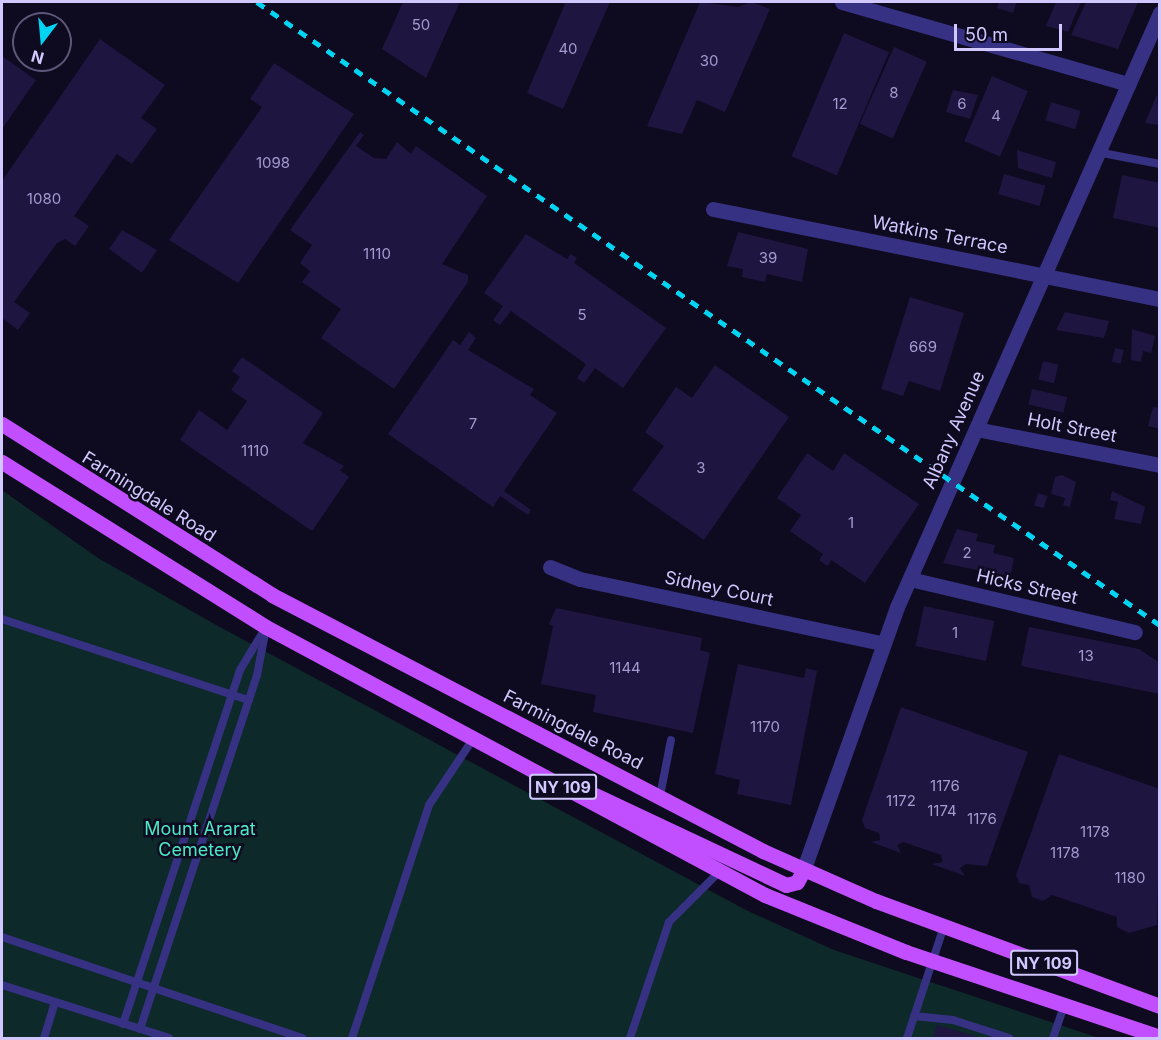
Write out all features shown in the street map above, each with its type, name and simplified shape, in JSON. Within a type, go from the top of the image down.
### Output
[{"type":"main road","name":"Farmingdale Road","points":[[2,424],[272,595],[803,871],[1160,1006]]},
{"type":"main road","name":"NY 109","points":[[2,462],[266,627],[720,871],[813,916],[932,961],[1160,1037]]},
{"type":"main road","points":[[563,787],[604,798],[786,885],[797,882],[803,871]]},
{"type":"street","points":[[842,2],[1128,84]]},
{"type":"street","name":"Albany Avenue","points":[[803,871],[882,643],[1160,13]]},
{"type":"street","name":"Watkins Terrace","points":[[713,209],[1160,299]]},
{"type":"street","name":"Holt Street","points":[[976,429],[1160,465]]},
{"type":"street","name":"Sidney Court","points":[[550,567],[580,579],[882,643]]},
{"type":"street","name":"Hicks Street","points":[[910,579],[1135,632]]},
{"type":"lane","points":[[1097,152],[1160,164]]},
{"type":"lane","points":[[2,619],[249,699]]},
{"type":"lane","points":[[123,1024],[232,694],[266,627]]},
{"type":"lane","points":[[141,1029],[249,699],[266,627]]},
{"type":"lane","points":[[352,1038],[429,804],[472,739]]},
{"type":"lane","points":[[660,796],[671,740]]},
{"type":"lane","points":[[630,1038],[669,922],[720,871]]},
{"type":"lane","points":[[907,1038],[944,926]]},
{"type":"lane","points":[[2,938],[303,1038]]},
{"type":"lane","points":[[2,985],[169,1038]]},
{"type":"lane","points":[[44,1038],[56,1003]]},
{"type":"lane","points":[[1053,1038],[1065,1004]]},
{"type":"lane","points":[[914,1016],[953,1020],[1009,1038]]},
{"type":"green space","name":"Mount Ararat Cemetery","points":[[2,490],[98,558],[218,626],[746,910],[834,950],[1099,1038],[2,1038]]},
{"type":"building","points":[[403,2],[460,2],[426,78],[382,49]]},
{"type":"building","points":[[558,2],[610,2],[563,109],[527,93],[565,4]]},
{"type":"building","points":[[700,2],[738,7],[751,2],[770,9],[725,112],[697,100],[682,134],[647,126]]},
{"type":"building","points":[[999,2],[1017,2],[1013,13],[997,8]]},
{"type":"building","points":[[1056,2],[1081,2],[1068,32],[1046,26]]},
{"type":"building","points":[[1086,2],[1138,2],[1118,49],[1071,35]]},
{"type":"building","points":[[844,33],[889,52],[837,175],[792,156]]},
{"type":"building","points":[[100,39],[165,85],[141,118],[157,129],[132,164],[117,154],[74,216],[89,226],[75,246],[65,239],[57,243],[14,302],[30,313],[18,330],[2,318],[2,181]]},
{"type":"building","points":[[894,47],[927,62],[893,138],[860,124]]},
{"type":"building","points":[[2,56],[12,63],[12,72],[25,72],[36,80],[2,129]]},
{"type":"building","points":[[274,63],[354,114],[238,283],[169,240],[262,107],[250,99]]},
{"type":"building","points":[[992,76],[1028,91],[1000,157],[964,141]]},
{"type":"building","points":[[953,90],[978,95],[970,119],[946,112]]},
{"type":"building","points":[[1157,94],[1160,125],[1145,123]]},
{"type":"building","points":[[1051,102],[1081,111],[1075,129],[1045,120]]},
{"type":"building","points":[[360,132],[364,135],[356,146],[374,158],[386,159],[397,142],[411,154],[416,146],[487,196],[442,264],[468,275],[468,282],[394,389],[321,338],[341,309],[302,282],[310,271],[300,263],[312,245],[290,230]]},
{"type":"building","points":[[1017,150],[1056,162],[1052,178],[1018,168]]},
{"type":"building","points":[[1004,174],[1045,186],[1040,206],[998,194]]},
{"type":"building","points":[[1122,175],[1160,183],[1160,228],[1113,218]]},
{"type":"building","points":[[122,230],[157,250],[142,273],[109,249]]},
{"type":"building","points":[[738,232],[808,249],[802,282],[767,274],[765,282],[742,277],[743,269],[727,266]]},
{"type":"building","points":[[526,234],[567,259],[571,254],[577,258],[574,263],[666,328],[623,388],[595,368],[584,383],[577,378],[586,364],[511,311],[500,325],[493,320],[503,306],[484,293]]},
{"type":"building","points":[[910,297],[964,313],[940,391],[909,381],[903,396],[881,389]]},
{"type":"building","points":[[1065,312],[1109,321],[1104,338],[1056,330]]},
{"type":"building","points":[[1132,329],[1155,336],[1151,353],[1143,351],[1141,362],[1131,360]]},
{"type":"building","points":[[469,332],[476,338],[468,350],[534,389],[530,395],[557,413],[504,491],[531,510],[528,515],[500,496],[493,507],[388,434],[453,340],[460,345]]},
{"type":"building","points":[[1115,348],[1124,350],[1121,364],[1112,362]]},
{"type":"building","points":[[242,357],[323,413],[303,443],[344,466],[340,470],[349,477],[312,531],[180,440],[199,410],[227,430],[247,401],[231,390],[240,377],[232,371]]},
{"type":"building","points":[[1043,361],[1059,365],[1054,383],[1038,379]]},
{"type":"building","points":[[715,365],[789,417],[704,540],[632,490],[664,446],[645,432],[676,387],[692,398]]},
{"type":"building","points":[[1032,389],[1067,397],[1063,413],[1028,405]]},
{"type":"building","points":[[1153,407],[1160,408],[1160,429],[1148,426]]},
{"type":"building","points":[[807,453],[833,471],[844,453],[919,504],[865,583],[831,560],[828,566],[819,560],[823,554],[790,531],[801,515],[777,498]]},
{"type":"building","points":[[1062,475],[1076,482],[1070,507],[1063,505],[1065,498],[1051,494],[1055,477]]},
{"type":"building","points":[[1112,491],[1145,507],[1141,524],[1114,519],[1118,502],[1110,500]]},
{"type":"building","points":[[1038,493],[1048,496],[1044,508],[1034,505]]},
{"type":"building","points":[[957,529],[978,534],[976,541],[995,545],[993,553],[1014,558],[1010,577],[943,563]]},
{"type":"building","points":[[924,606],[994,621],[986,661],[915,646]]},
{"type":"building","points":[[556,608],[702,638],[700,650],[710,653],[693,733],[593,712],[596,695],[541,684],[553,626],[549,624]]},
{"type":"building","points":[[1029,627],[1139,649],[1160,663],[1160,694],[1021,666]]},
{"type":"building","points":[[738,664],[804,678],[806,668],[817,671],[791,805],[737,794],[740,780],[715,774]]},
{"type":"building","points":[[901,707],[1028,752],[987,866],[966,864],[960,868],[965,876],[932,864],[943,862],[941,855],[903,842],[897,845],[901,853],[871,842],[880,840],[879,833],[865,828],[862,820]]},
{"type":"building","points":[[1059,754],[1160,789],[1157,925],[1129,933],[1117,927],[1117,917],[1052,895],[1043,901],[1032,897],[1029,885],[1019,883],[1016,875]]},
{"type":"building","points":[[937,1025],[982,1038],[933,1038]]},
{"type":"railway","points":[[257,2],[1160,625]]}]
